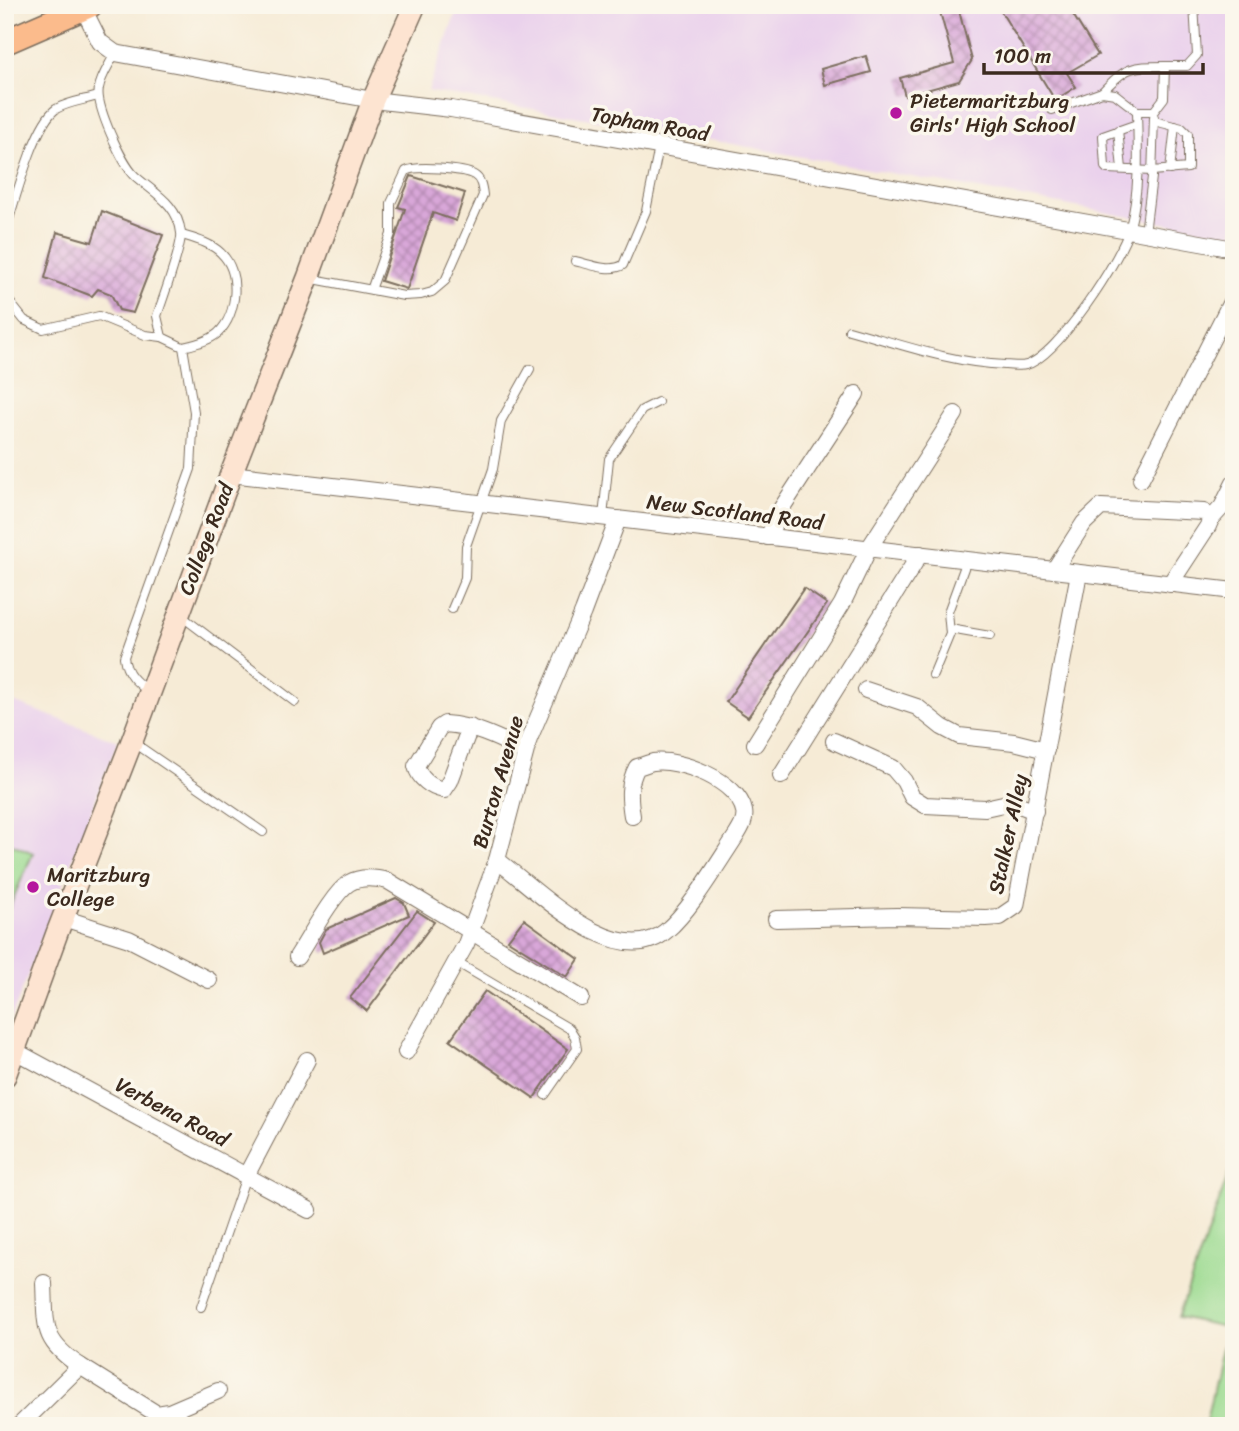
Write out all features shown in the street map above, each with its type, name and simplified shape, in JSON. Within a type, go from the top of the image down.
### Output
[{"type":"main road","points":[[5,42],[75,9]]},
{"type":"street","name":"College Road","points":[[5,1076],[373,100],[415,5]]},
{"type":"street","points":[[75,9],[100,42],[115,53]]},
{"type":"street","name":"Topham Road","points":[[115,53],[373,100],[451,109],[1234,249]]},
{"type":"street","points":[[1141,479],[1234,296]]},
{"type":"street","points":[[768,537],[781,509],[856,394]]},
{"type":"street","points":[[755,744],[842,604],[869,548],[955,414]]},
{"type":"street","name":"New Scotland Road","points":[[231,474],[1234,591]]},
{"type":"street","points":[[1170,584],[1211,519],[1222,507],[1234,483]]},
{"type":"street","points":[[1054,570],[1084,523],[1101,507],[1204,512],[1211,519]]},
{"type":"street","name":"Burton Avenue","points":[[406,1052],[471,932],[497,860],[525,751],[583,612],[610,518]]},
{"type":"street","points":[[781,776],[920,554]]},
{"type":"street","name":"Stalker Alley","points":[[776,919],[1000,917],[1016,906],[1079,573]]},
{"type":"street","points":[[866,690],[917,707],[942,727],[960,736],[987,738],[1046,750]]},
{"type":"street","points":[[470,727],[525,751]]},
{"type":"street","points":[[834,741],[893,768],[912,797],[925,805],[985,808],[1012,802],[1035,811]]},
{"type":"street","points":[[497,860],[570,916],[604,937],[623,943],[646,943],[666,931],[684,911],[744,823],[745,811],[728,786],[712,776],[684,766],[654,762],[637,767],[631,779],[629,796],[632,816]]},
{"type":"street","points":[[297,957],[340,891],[359,879],[388,881],[581,998]]},
{"type":"street","points":[[63,918],[129,939],[209,980]]},
{"type":"street","name":"Verbena Road","points":[[15,1051],[309,1210]]},
{"type":"street","points":[[246,1176],[307,1060]]},
{"type":"street","points":[[44,1283],[46,1316],[53,1344],[61,1354],[80,1366],[157,1413],[169,1412],[218,1391]]},
{"type":"street","points":[[19,1426],[80,1366]]},
{"type":"lane","points":[[1052,110],[1102,92],[1124,71],[1144,66],[1187,66],[1197,55],[1194,5]]},
{"type":"lane","points":[[115,53],[99,86],[99,96],[121,157],[137,178],[167,201],[182,235],[157,316],[162,337]]},
{"type":"lane","points":[[849,330],[954,358],[996,365],[1025,366],[1051,348],[1077,319],[1137,232],[1152,171],[1154,111],[1164,98],[1165,66]]},
{"type":"lane","points":[[1102,92],[1115,94],[1136,111],[1154,111]]},
{"type":"lane","points":[[5,232],[23,174],[46,119],[54,110],[63,106],[99,96]]},
{"type":"lane","points":[[1136,111],[1137,232]]},
{"type":"lane","points":[[1137,124],[1103,136],[1105,167],[1110,170],[1185,169],[1189,165],[1188,134],[1182,128],[1154,121]]},
{"type":"lane","points":[[1170,170],[1175,126]]},
{"type":"lane","points":[[1118,130],[1122,169]]},
{"type":"lane","points":[[575,261],[617,269],[622,265],[646,211],[659,146]]},
{"type":"lane","points":[[308,278],[372,290],[404,296],[432,292],[445,281],[483,195],[482,185],[476,176],[467,172],[416,167],[406,171],[391,203],[391,234],[372,290]]},
{"type":"lane","points":[[5,296],[24,320],[33,326],[43,328],[99,316],[145,335],[162,337],[183,347],[207,340],[218,334],[228,317],[235,287],[233,273],[222,253],[214,247],[182,235]]},
{"type":"lane","points":[[149,692],[130,675],[124,657],[191,469],[194,412],[183,347]]},
{"type":"lane","points":[[453,609],[465,578],[466,546],[493,469],[501,421],[530,369]]},
{"type":"lane","points":[[610,518],[609,460],[642,410],[658,402]]},
{"type":"lane","points":[[933,675],[950,634],[948,612],[967,560]]},
{"type":"lane","points":[[178,614],[295,702]]},
{"type":"lane","points":[[950,629],[990,636]]},
{"type":"lane","points":[[132,741],[263,832]]},
{"type":"lane","points":[[456,962],[570,1029],[577,1049],[545,1095]]},
{"type":"lane","points":[[201,1307],[246,1176]]},
{"type":"shaded area","name":"Pietermaritzburg Girls' High School","points":[[459,5],[1234,5],[1234,236],[428,91]]},
{"type":"shaded area","name":"Maritzburg College","points":[[5,699],[118,741],[5,1034]]},
{"type":"green space","points":[[5,841],[33,853],[5,917]]},
{"type":"green space","points":[[1234,1159],[1234,1329],[1178,1317]]},
{"type":"green space","points":[[1223,1345],[1234,1347],[1234,1426],[1205,1426]]},
{"type":"building","points":[[997,5],[1067,5],[1098,55],[1067,73],[1076,87],[1055,100]]},
{"type":"building","points":[[958,7],[972,60],[959,81],[905,96],[900,78],[954,63],[940,12]]},
{"type":"building","points":[[866,56],[871,72],[825,85],[821,69]]},
{"type":"building","points":[[411,176],[465,193],[456,221],[433,213],[407,289],[381,281],[405,209],[398,207]]},
{"type":"building","points":[[102,211],[163,235],[133,313],[119,310],[111,294],[98,289],[92,296],[45,278],[57,232],[92,242]]},
{"type":"building","points":[[804,588],[827,604],[748,717],[726,702]]},
{"type":"building","points":[[396,898],[404,903],[409,915],[323,953],[319,942],[326,929]]},
{"type":"building","points":[[417,911],[434,922],[367,1011],[350,998]]},
{"type":"building","points":[[524,919],[579,959],[567,977],[508,940]]},
{"type":"building","points":[[485,991],[568,1049],[534,1098],[450,1040]]},
{"type":"place","name":"Pietermaritzburg Girls' High School","points":[[896,113]]},
{"type":"place","name":"Maritzburg College","points":[[33,887]]}]
